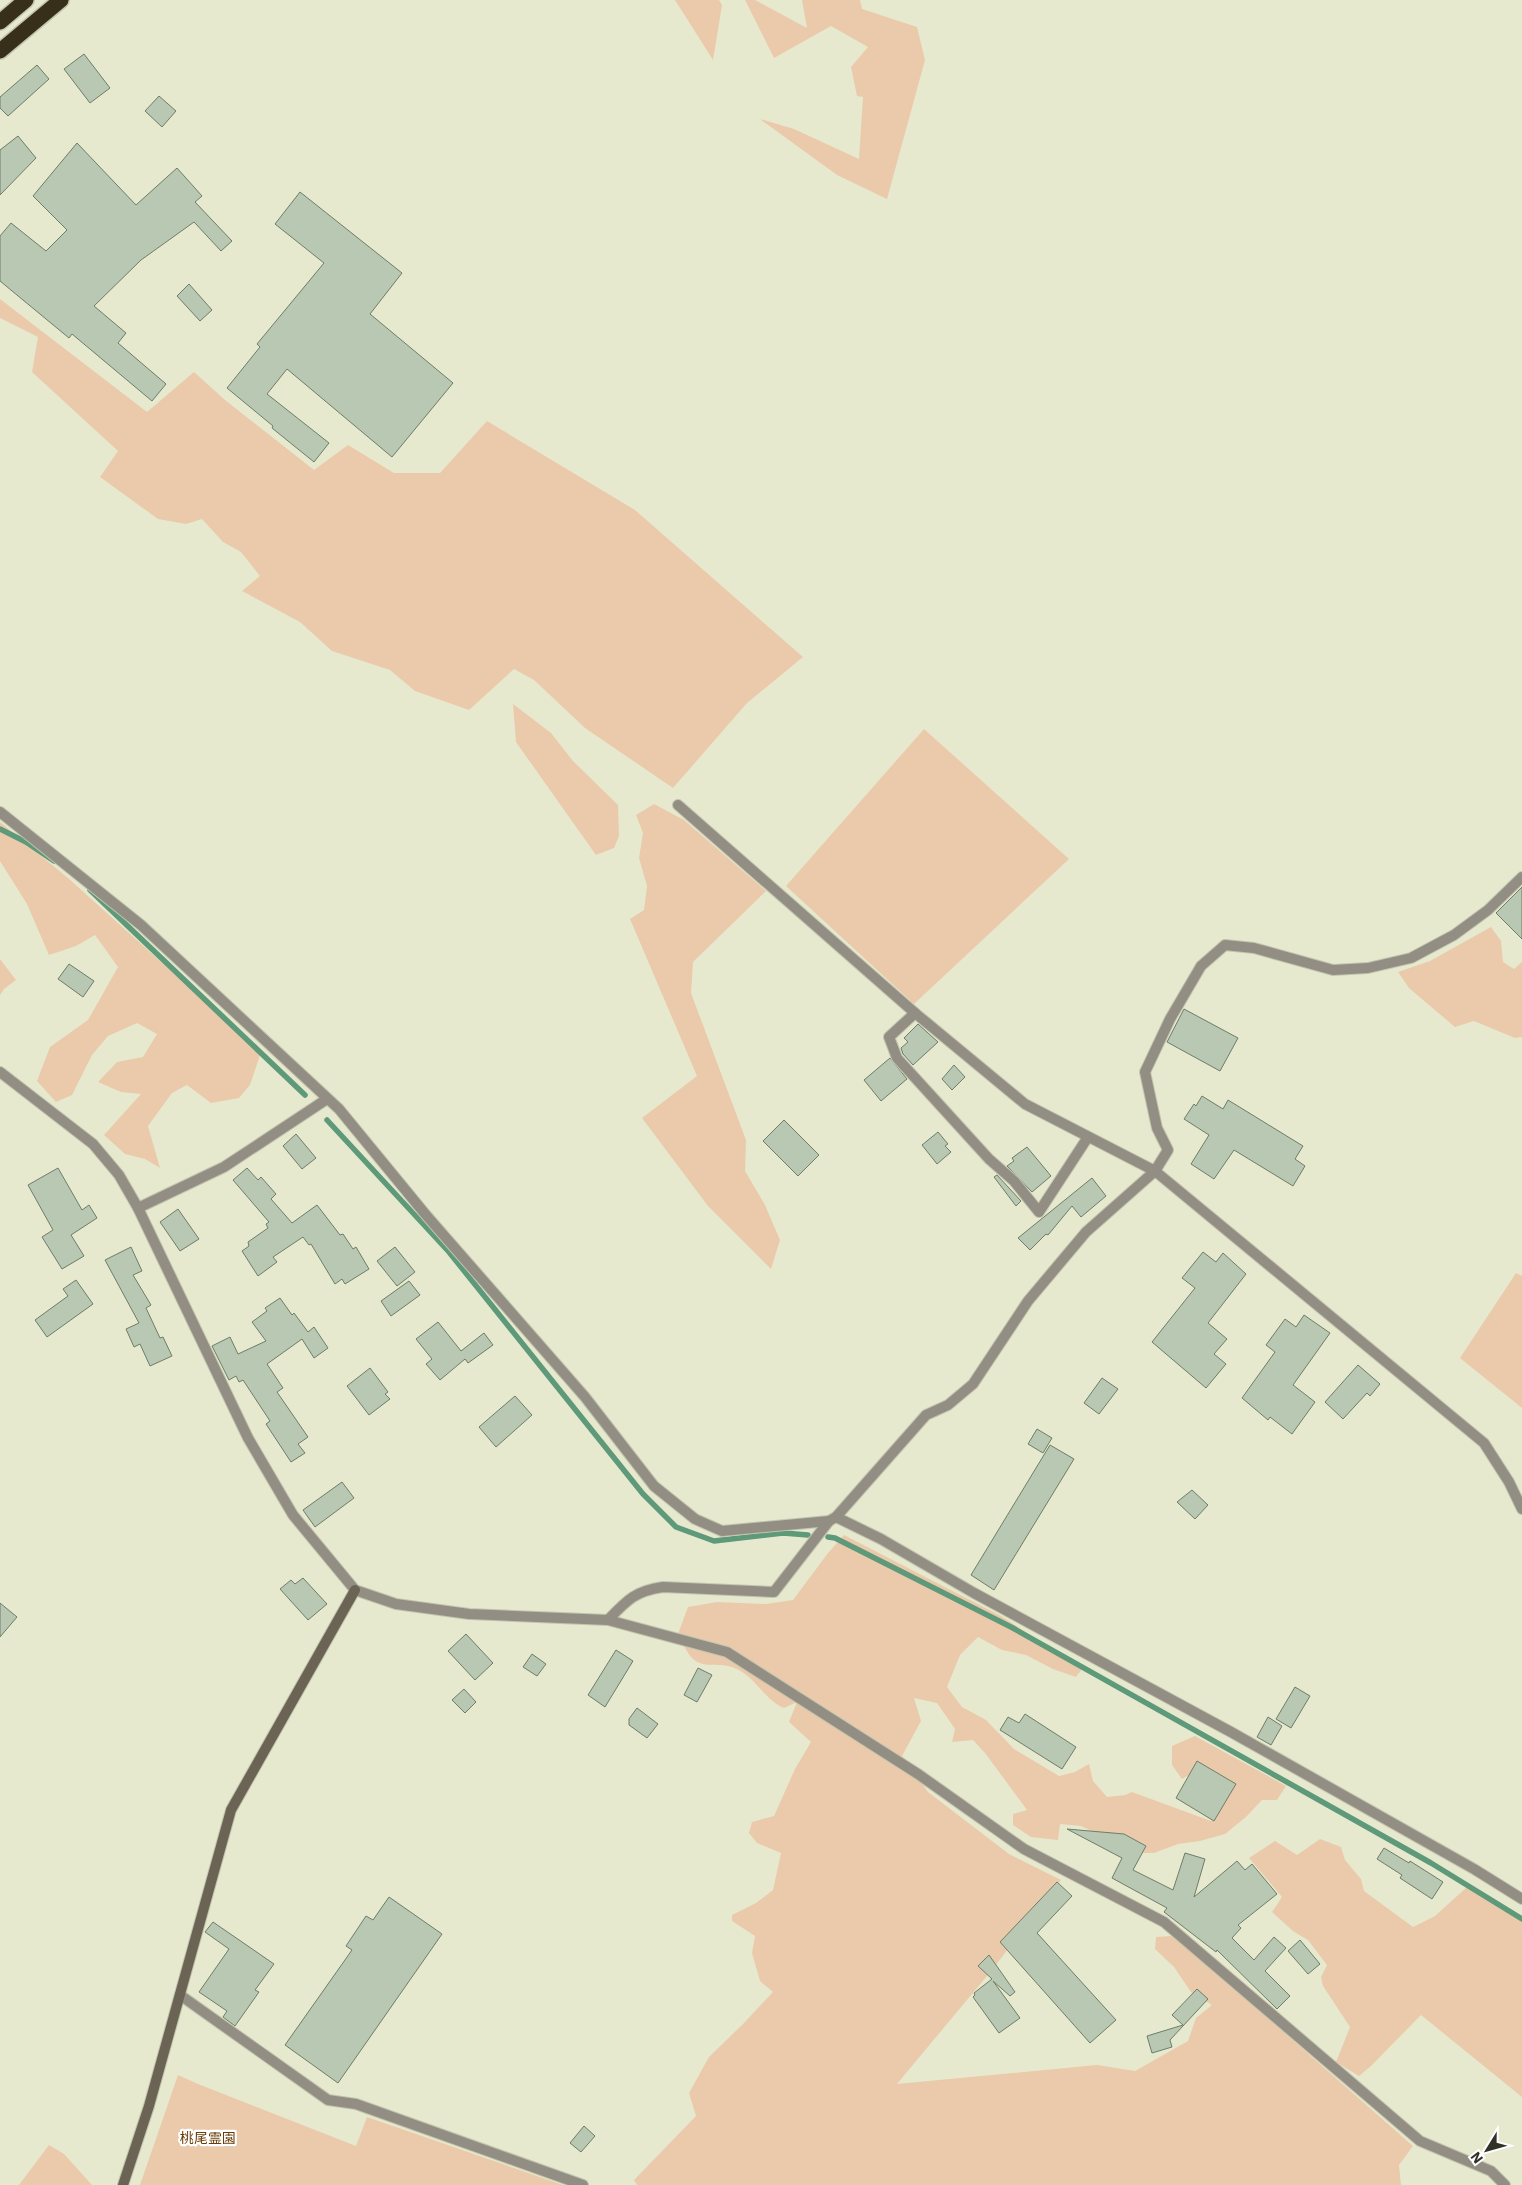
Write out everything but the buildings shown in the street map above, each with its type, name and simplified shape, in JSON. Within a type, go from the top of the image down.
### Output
[{"type":"highway","points":[[0,22],[26,0]]},
{"type":"highway","points":[[0,51],[61,0]]},
{"type":"street","points":[[678,805],[915,1013],[1026,1104],[1155,1171],[1484,1443],[1509,1482],[1522,1509]]},
{"type":"street","points":[[0,812],[141,925],[340,1109],[426,1215],[585,1397],[654,1486],[695,1519],[722,1531],[832,1519],[881,1540],[974,1593],[1231,1732],[1474,1869],[1522,1899]]},
{"type":"street","points":[[608,1620],[630,1597],[646,1589],[663,1587],[774,1592],[832,1519],[926,1415],[948,1405],[972,1384],[1028,1300],[1086,1232],[1155,1171],[1168,1150],[1157,1128],[1145,1072],[1170,1019],[1201,966],[1226,945],[1254,948],[1333,970],[1368,968],[1411,958],[1454,935],[1488,910],[1522,877]]},
{"type":"street","points":[[915,1013],[889,1037],[897,1058],[989,1159],[1014,1180],[1039,1212],[1088,1137]]},
{"type":"street","points":[[0,1072],[93,1144],[119,1175],[138,1208],[248,1438],[293,1515],[355,1590],[396,1604],[469,1614],[608,1620],[727,1652],[918,1774],[1024,1850],[1164,1922],[1420,2141],[1491,2171],[1505,2185]]},
{"type":"street","points":[[138,1208],[224,1167],[327,1099]]},
{"type":"street","points":[[123,2185],[149,2106],[231,1810],[355,1590]]},
{"type":"street","points":[[180,1995],[328,2100],[356,2104],[583,2185]]},
{"type":"green space","points":[[675,0],[719,0],[722,5],[713,60]]},
{"type":"green space","points":[[745,0],[755,0],[807,28],[802,0],[860,0],[862,9],[917,27],[925,60],[887,199],[837,175],[760,119],[794,129],[859,159],[863,97],[857,96],[851,67],[868,47],[831,26],[774,58]]},
{"type":"green space","points":[[0,299],[147,412],[194,372],[225,400],[314,470],[348,445],[394,473],[440,473],[487,421],[635,510],[803,657],[747,703],[673,788],[585,728],[534,680],[514,669],[469,710],[415,691],[390,670],[332,651],[300,622],[242,591],[260,576],[241,552],[223,542],[202,519],[186,524],[158,519],[100,477],[118,451],[32,372],[38,337],[0,318]]},
{"type":"green space","points":[[513,704],[551,733],[573,761],[618,805],[619,836],[614,848],[596,855],[516,742]]},
{"type":"green space","points":[[924,729],[1069,859],[914,1004],[786,886]]},
{"type":"green space","points":[[654,804],[684,820],[766,891],[693,962],[691,993],[746,1140],[745,1171],[765,1205],[780,1240],[771,1269],[708,1206],[642,1118],[697,1076],[630,919],[644,910],[647,886],[639,858],[643,833],[636,815]]},
{"type":"green space","points":[[0,822],[68,878],[261,1052],[250,1085],[239,1098],[211,1103],[187,1085],[172,1093],[148,1126],[160,1168],[145,1159],[125,1154],[104,1135],[141,1094],[121,1092],[98,1082],[117,1062],[143,1057],[157,1034],[137,1023],[108,1036],[92,1055],[72,1095],[56,1102],[37,1081],[50,1047],[88,1020],[118,967],[95,935],[76,946],[49,955],[27,904],[0,861]]},
{"type":"green space","points":[[1491,927],[1501,941],[1503,962],[1514,969],[1522,962],[1522,1037],[1515,1038],[1474,1021],[1455,1027],[1409,988],[1398,972],[1430,961]]},
{"type":"green space","points":[[0,959],[16,980],[4,989],[0,995]]},
{"type":"green space","points":[[1516,1273],[1522,1276],[1522,1408],[1460,1358]]},
{"type":"green space","points":[[844,1535],[1001,1616],[1082,1669],[1076,1677],[1053,1669],[1026,1655],[1002,1650],[978,1637],[960,1655],[947,1687],[962,1707],[986,1720],[1014,1749],[1059,1776],[1075,1772],[1089,1764],[1093,1781],[1107,1797],[1125,1795],[1132,1792],[1211,1821],[1230,1787],[1194,1772],[1182,1779],[1172,1765],[1172,1746],[1195,1736],[1286,1786],[1277,1800],[1262,1800],[1246,1817],[1225,1834],[1200,1841],[1178,1844],[1154,1853],[1138,1853],[1081,1826],[1060,1824],[1058,1840],[1031,1837],[1013,1825],[1013,1814],[1027,1810],[985,1753],[973,1740],[952,1742],[955,1729],[937,1703],[914,1698],[921,1721],[902,1756],[928,1792],[1009,1854],[1061,1880],[992,1970],[897,2084],[1097,2065],[1135,2071],[1188,2041],[1196,2018],[1212,2005],[1191,1992],[1174,1967],[1155,1949],[1156,1937],[1171,1936],[1188,1948],[1413,2146],[1399,2165],[1401,2185],[637,2185],[634,2180],[696,2116],[689,2093],[709,2057],[773,1992],[760,1981],[752,1953],[755,1936],[732,1921],[732,1915],[756,1903],[773,1890],[781,1853],[757,1843],[749,1833],[752,1822],[774,1816],[795,1769],[811,1742],[789,1722],[797,1702],[784,1708],[770,1699],[740,1670],[727,1666],[706,1665],[696,1661],[689,1655],[678,1634],[688,1607],[717,1602],[766,1604],[793,1600]]},
{"type":"green space","points":[[1320,1839],[1341,1847],[1345,1860],[1361,1879],[1364,1891],[1413,1927],[1435,1916],[1467,1887],[1522,1921],[1522,2097],[1421,2015],[1359,2076],[1336,2062],[1350,2027],[1323,1986],[1321,1977],[1327,1965],[1308,1940],[1293,1931],[1272,1912],[1282,1897],[1249,1858],[1275,1841],[1297,1855]]},
{"type":"green space","name":"桃尾霊園","points":[[178,2075],[356,2146],[367,2117],[563,2185],[140,2185]]},
{"type":"green space","points":[[49,2145],[64,2154],[92,2185],[19,2185]]},
{"type":"waterway","points":[[0,829],[26,842],[54,861]]},
{"type":"waterway","points":[[90,890],[305,1095]]},
{"type":"waterway","points":[[327,1120],[449,1252],[643,1494],[676,1527],[714,1541],[783,1533],[808,1535]]},
{"type":"waterway","points":[[828,1537],[835,1538],[1011,1627],[1431,1863],[1522,1919]]}]
